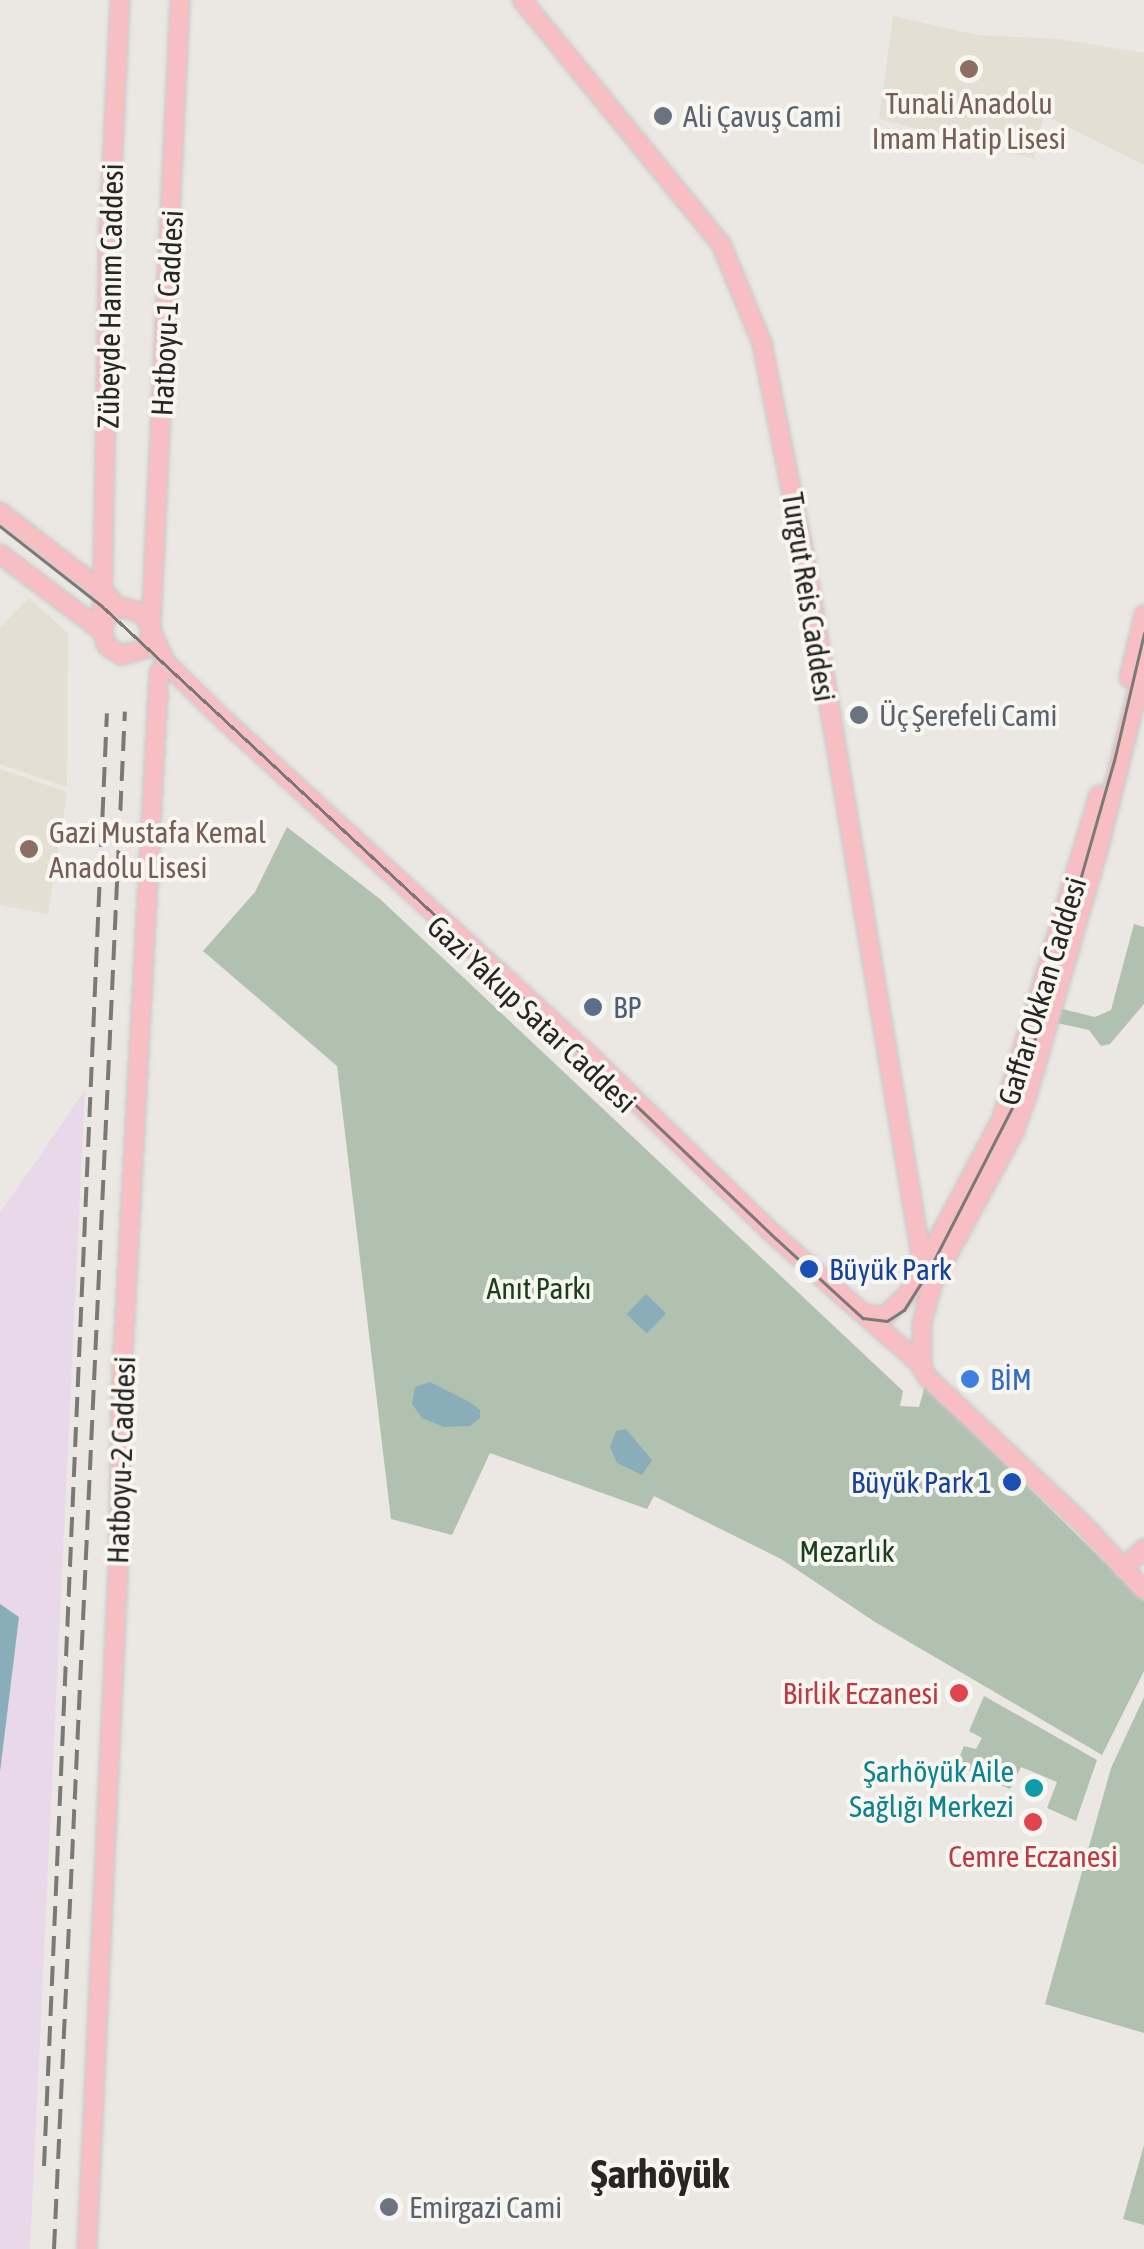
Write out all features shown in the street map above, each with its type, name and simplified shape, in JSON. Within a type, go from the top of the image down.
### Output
[{"type":"main road","name":"Zübeyde Hanım Caddesi","points":[[102,631],[109,234],[120,0]]},
{"type":"main road","name":"Hatboyu-1 Caddesi","points":[[151,631],[180,0]]},
{"type":"main road","name":"Turgut Reis Caddesi","points":[[522,0],[721,244],[762,344],[806,566],[923,1267]]},
{"type":"main road","points":[[0,512],[102,593],[143,612],[151,631],[144,649],[129,656],[113,652],[102,631],[0,554]]},
{"type":"main road","points":[[102,631],[107,616],[128,606]]},
{"type":"main road","name":"Gaffar Okkan Caddesi","points":[[863,1314],[872,1318],[896,1311],[923,1267],[1014,1090],[1109,760],[1144,616]]},
{"type":"main road","name":"Gazi Yakup Satar Caddesi","points":[[151,631],[166,663],[220,716],[416,893],[772,1233],[921,1365],[928,1378],[1144,1590]]},
{"type":"main road","name":"Gazi Yakup Satar Caddesi","points":[[129,656],[159,672],[498,980],[1087,1536],[1144,1598]]},
{"type":"main road","name":"Gaffar Okkan Caddesi","points":[[921,1365],[922,1323],[934,1282],[1014,1132],[1027,1096],[1096,854],[1144,665]]},
{"type":"main road","name":"Hatboyu-2 Caddesi","points":[[87,2249],[141,971],[159,672]]},
{"type":"main road","points":[[921,1365],[925,1385]]},
{"type":"main road","points":[[1124,1569],[1144,1549]]},
{"type":"shaded area","name":"Tunali Anadolu Imam Hatip Lisesi","points":[[893,16],[977,35],[1059,39],[1144,53],[1144,165],[1044,115],[1034,159],[879,119]]},
{"type":"shaded area","points":[[29,598],[68,633],[67,787],[0,764],[0,628]]},
{"type":"shaded area","name":"Gazi Mustafa Kemal Anadolu Lisesi","points":[[0,769],[67,792],[48,914],[0,905]]},
{"type":"shaded area","points":[[85,1090],[30,2249],[0,2249],[0,1213]]},
{"type":"green space","name":"Anıt Parkı","points":[[287,827],[380,899],[903,1391],[900,1406],[919,1407],[925,1385],[1144,1601],[1144,1671],[1102,1755],[875,1622],[781,1559],[654,1496],[647,1509],[490,1453],[452,1535],[391,1519],[337,1066],[203,951],[255,892]]},
{"type":"green space","points":[[1134,924],[1144,927],[1144,1004],[1110,1044],[1101,1046],[1089,1030],[1057,1023],[1062,1009],[1095,1017],[1111,1010]]},
{"type":"green space","points":[[984,1696],[1097,1760],[1076,1821],[1047,1808],[1057,1782],[1021,1767],[1010,1789],[956,1765],[964,1746],[976,1749],[982,1738],[969,1731]]},
{"type":"green space","points":[[1144,1697],[1144,2033],[1045,2004],[1111,1768]]},
{"type":"green space","points":[[1144,2145],[1144,2225],[1123,2219]]},
{"type":"water","points":[[646,1294],[666,1313],[647,1334],[627,1314]]},
{"type":"water","points":[[430,1382],[468,1401],[480,1410],[480,1418],[470,1426],[444,1427],[422,1418],[412,1404],[415,1387]]},
{"type":"water","points":[[626,1429],[652,1460],[642,1475],[617,1463],[610,1447],[616,1431]]},
{"type":"water","points":[[0,1604],[19,1617],[0,1772]]},
{"type":"tram line","points":[[0,526],[102,606],[863,1318],[887,1321],[904,1310],[928,1272],[1019,1094],[1114,761],[1144,633]]},
{"type":"railway","points":[[54,2249],[125,712]]},
{"type":"railway","points":[[44,2166],[107,713]]},
{"type":"place","name":"Tunali Anadolu Imam Hatip Lisesi","points":[[969,69]]},
{"type":"place","name":"Ali Çavuş Cami","points":[[663,116]]},
{"type":"place","name":"Üç Şerefeli Cami","points":[[859,715]]},
{"type":"place","name":"Gazi Mustafa Kemal Anadolu Lisesi","points":[[29,849]]},
{"type":"place","name":"BP","points":[[593,1007]]},
{"type":"place","name":"Büyük Park","points":[[809,1269]]},
{"type":"place","name":"BİM","points":[[970,1379]]},
{"type":"place","name":"Büyük Park 1","points":[[1012,1482]]},
{"type":"place","name":"Birlik Eczanesi","points":[[959,1693]]},
{"type":"place","name":"Şarhöyük Aile Sağlığı Merkezi","points":[[1034,1788]]},
{"type":"place","name":"Cemre Eczanesi","points":[[1033,1822]]},
{"type":"place","name":"Emirgazi Cami","points":[[389,2207]]},
{"type":"district","name":"Şarhöyük","points":[[660,2174]]},
{"type":"park label","name":"Mezarlık","points":[[847,1551]]}]
